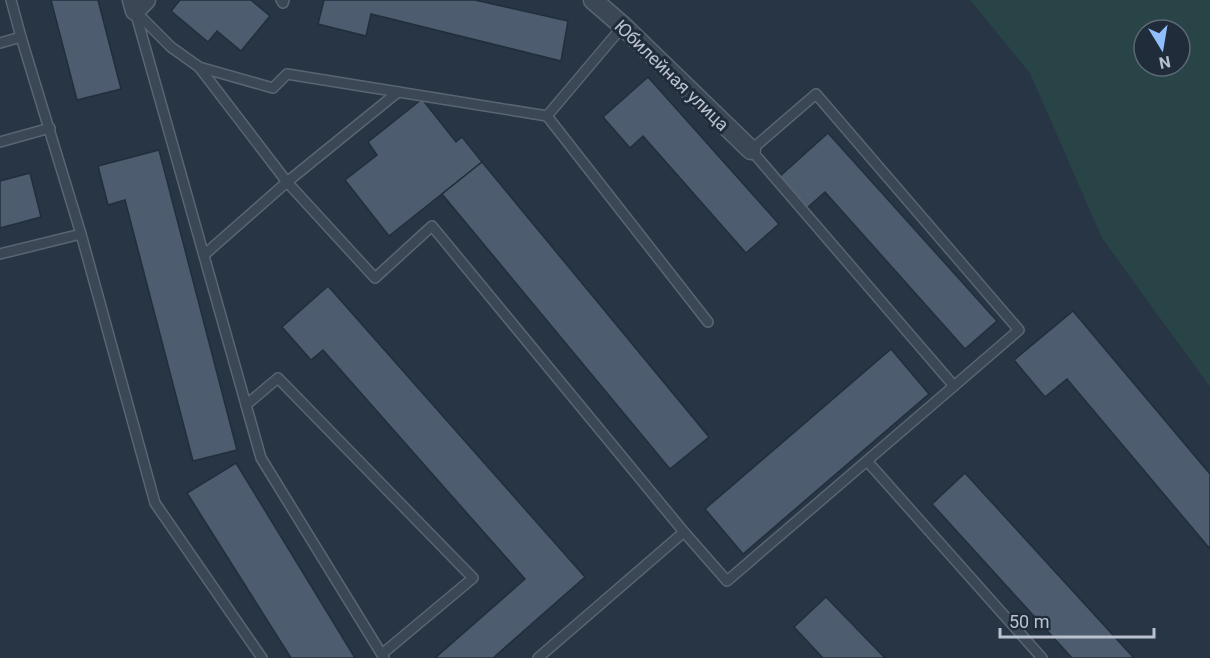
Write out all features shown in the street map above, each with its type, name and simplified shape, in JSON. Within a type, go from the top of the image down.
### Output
[{"type":"street","name":"Юбилейная улица","points":[[593,0],[751,150]]},
{"type":"lane","points":[[11,0],[81,234],[155,503],[262,658]]},
{"type":"lane","points":[[138,4],[171,47],[200,68],[287,182],[375,278],[432,226],[727,581],[867,461],[1019,330],[816,94],[751,150],[954,386]]},
{"type":"lane","points":[[138,4],[204,255],[246,405],[261,458],[383,656],[473,578],[278,378],[246,405]]},
{"type":"lane","points":[[547,116],[623,26]]},
{"type":"lane","points":[[0,43],[21,37]]},
{"type":"lane","points":[[200,68],[273,88],[287,74],[547,116],[708,322]]},
{"type":"lane","points":[[204,255],[287,182],[398,92]]},
{"type":"lane","points":[[0,142],[50,128]]},
{"type":"lane","points":[[0,254],[81,234]]},
{"type":"lane","points":[[867,461],[1042,658]]},
{"type":"lane","points":[[538,658],[684,532]]},
{"type":"green space","points":[[970,0],[1210,0],[1210,387],[1102,238],[1030,73]]},
{"type":"building","points":[[51,0],[98,0],[121,89],[77,100]]},
{"type":"building","points":[[180,0],[251,0],[270,16],[241,51],[217,31],[208,42],[171,11]]},
{"type":"building","points":[[324,0],[475,0],[568,21],[561,61],[371,14],[366,36],[318,24]]},
{"type":"building","points":[[648,77],[779,224],[746,253],[643,136],[630,148],[603,117]]},
{"type":"building","points":[[422,99],[456,142],[462,137],[482,162],[389,236],[345,180],[377,155],[368,142]]},
{"type":"building","points":[[828,133],[997,321],[965,349],[825,192],[807,208],[779,177]]},
{"type":"building","points":[[159,150],[237,450],[193,461],[125,200],[108,205],[98,166]]},
{"type":"building","points":[[482,162],[709,437],[670,469],[442,194]]},
{"type":"building","points":[[30,173],[41,217],[0,228],[0,181]]},
{"type":"building","points":[[328,286],[585,577],[493,658],[435,658],[525,579],[323,350],[311,360],[282,327]]},
{"type":"building","points":[[1073,311],[1210,474],[1210,549],[1067,379],[1045,397],[1014,360]]},
{"type":"building","points":[[891,349],[929,394],[743,554],[705,509]]},
{"type":"building","points":[[236,463],[355,658],[291,658],[187,493]]},
{"type":"building","points":[[965,473],[1132,658],[1072,658],[932,504]]},
{"type":"building","points":[[826,597],[885,658],[823,658],[794,627]]}]
